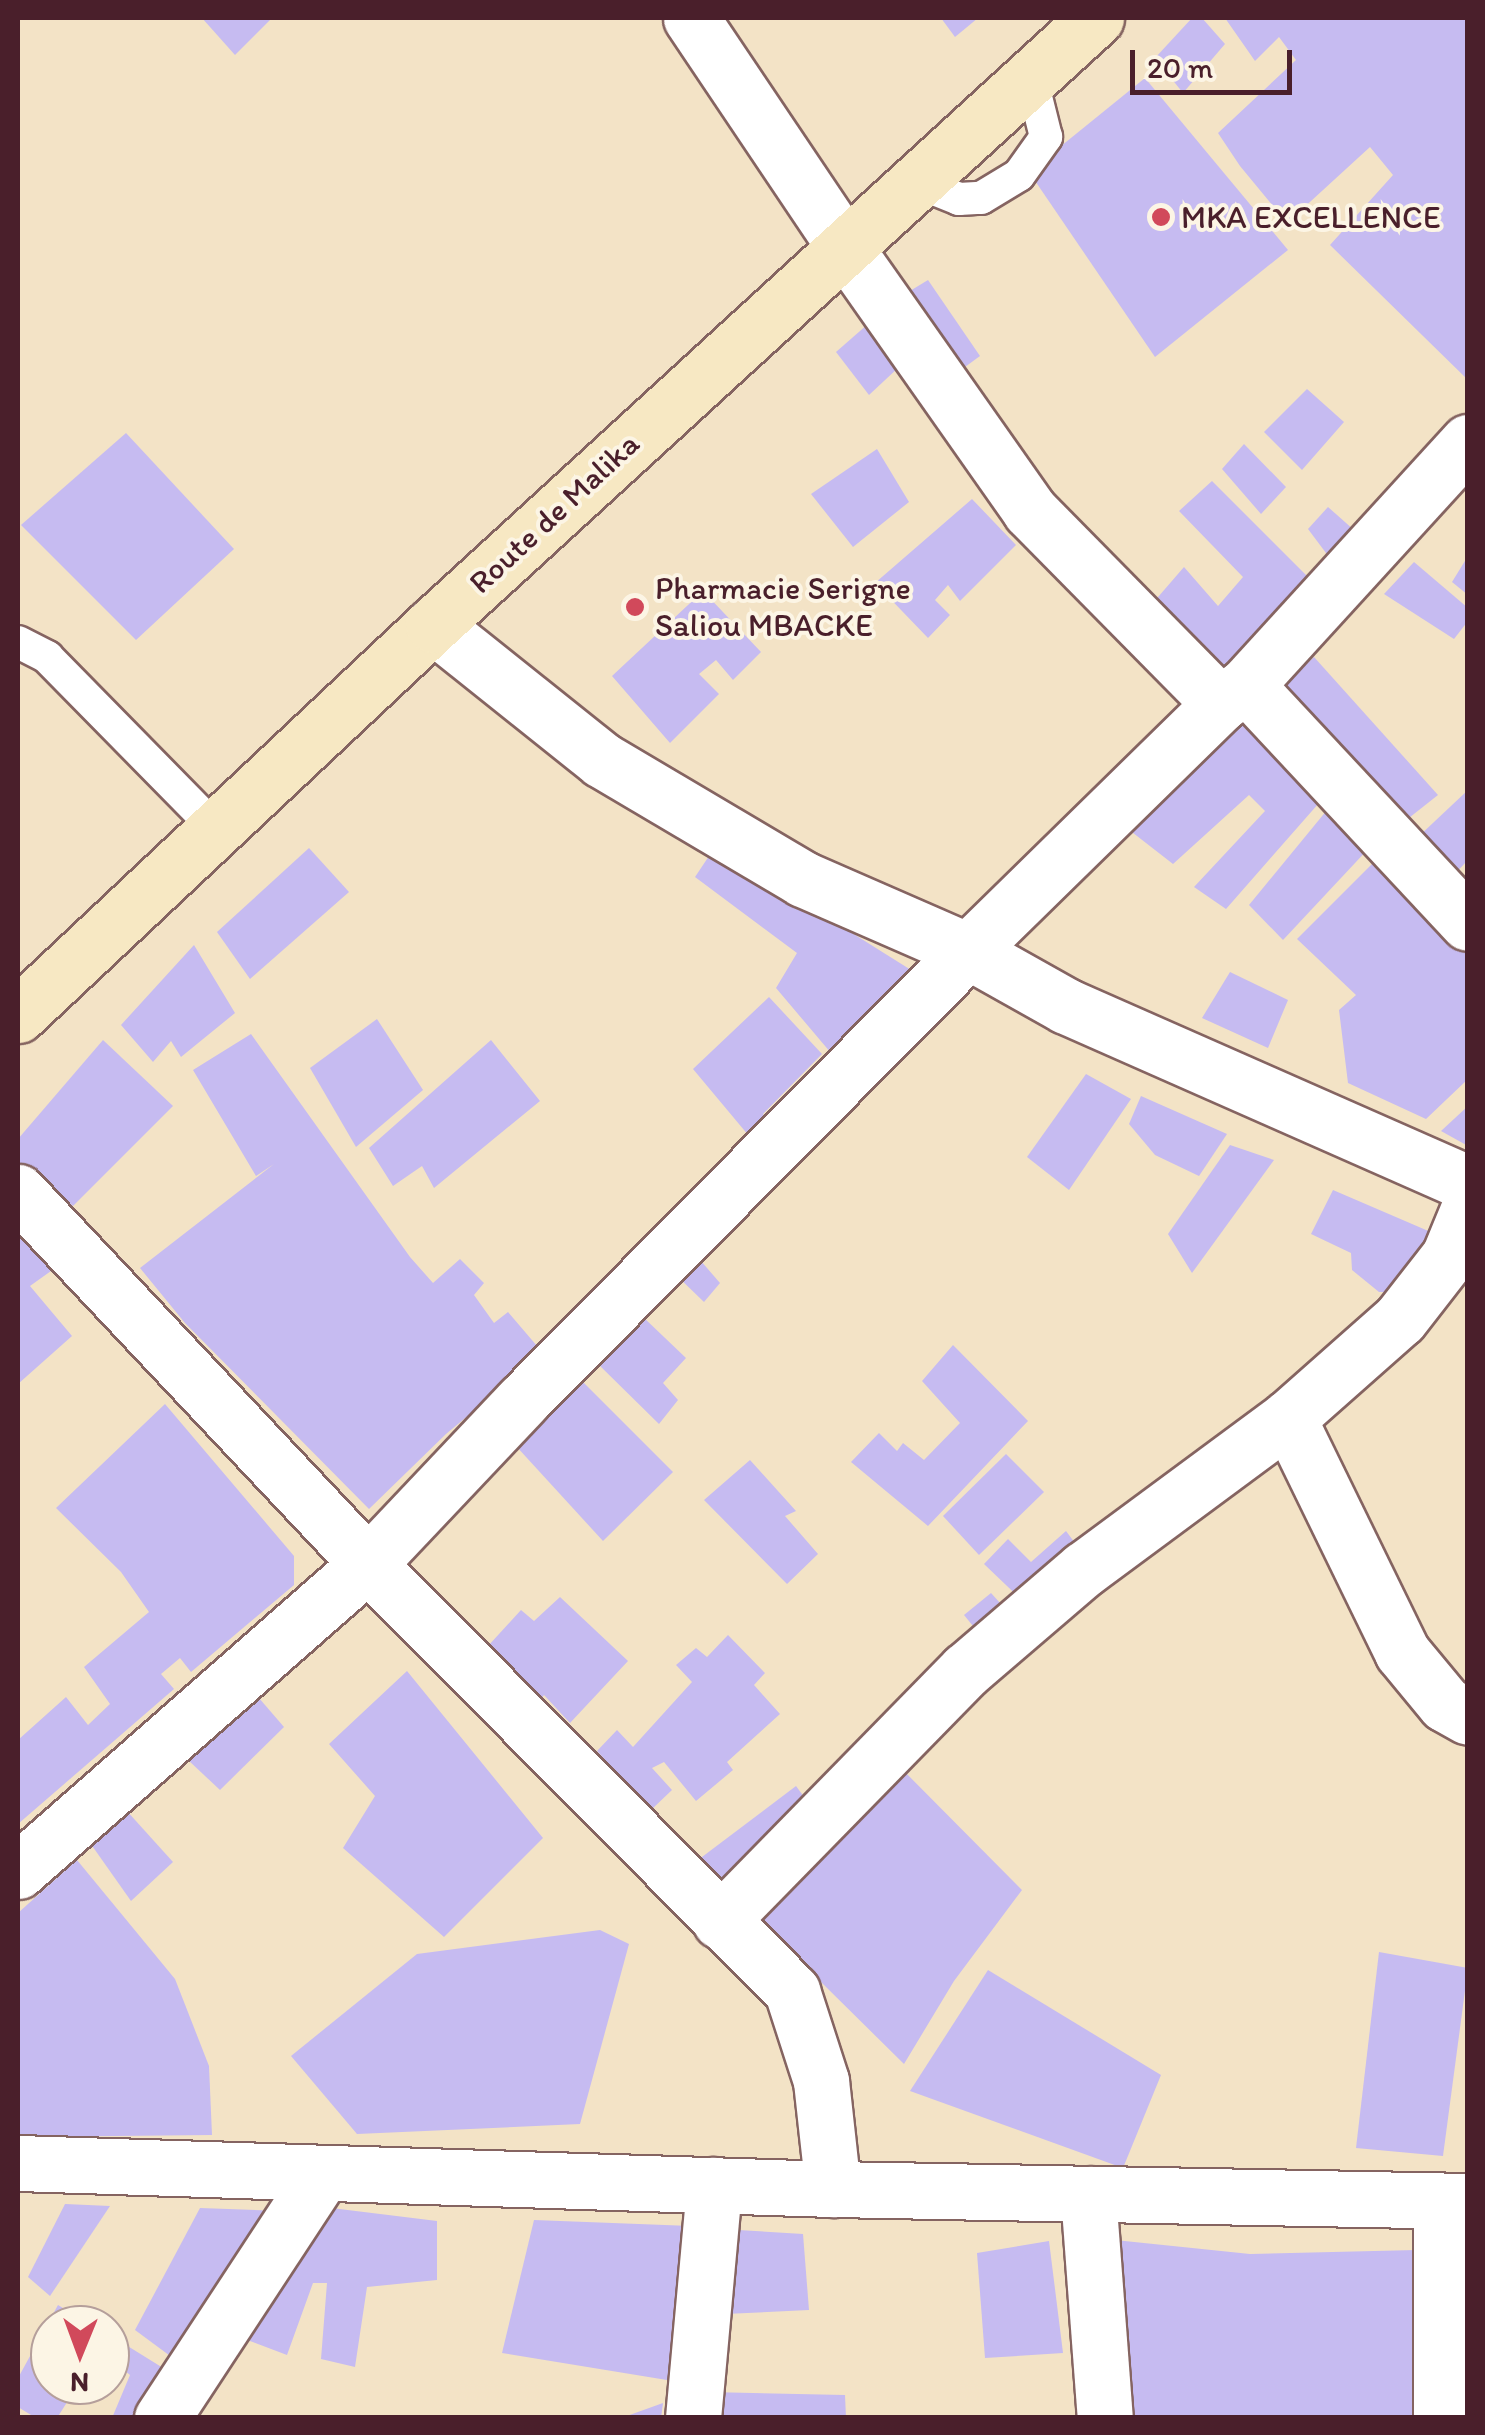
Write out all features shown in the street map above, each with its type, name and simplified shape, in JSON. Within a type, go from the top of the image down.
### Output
[{"type":"main road","name":"Route de Malika","points":[[18,1014],[432,625],[1096,18]]},
{"type":"street","points":[[691,18],[846,250],[1030,511],[1233,695],[1468,923]]},
{"type":"street","points":[[18,1872],[368,1564],[522,1401],[968,951],[1233,695],[1468,442]]},
{"type":"street","points":[[432,625],[602,760],[711,828],[864,909],[968,951],[1066,1006],[1468,1183]]},
{"type":"street","points":[[18,1192],[368,1564],[792,1991],[822,2081],[834,2189]]},
{"type":"street","points":[[720,1921],[966,1670],[1084,1569],[1288,1418],[1400,1319],[1448,1256],[1468,1210]]},
{"type":"street","points":[[1288,1418],[1402,1652],[1445,1704],[1468,1717]]},
{"type":"street","points":[[18,2163],[714,2186],[1454,2201],[1441,2418]]},
{"type":"street","points":[[162,2418],[322,2174]]},
{"type":"street","points":[[693,2418],[714,2186]]},
{"type":"street","points":[[1088,2194],[1105,2418]]},
{"type":"lane","points":[[18,642],[47,657],[216,829]]},
{"type":"building","points":[[202,18],[272,18],[235,55]]},
{"type":"building","points":[[941,18],[978,18],[955,37]]},
{"type":"building","points":[[1192,18],[1202,18],[1225,44],[1183,93],[1155,58]]},
{"type":"building","points":[[1225,18],[1468,18],[1468,380],[1330,245],[1393,175],[1370,147],[1287,223],[1240,166],[1218,133],[1296,60],[1279,37],[1255,61]]},
{"type":"building","points":[[1145,78],[1288,250],[1155,357],[1029,172]]},
{"type":"building","points":[[928,280],[980,356],[954,375],[900,297]]},
{"type":"building","points":[[884,310],[914,353],[869,395],[836,352]]},
{"type":"building","points":[[1307,389],[1344,422],[1302,470],[1264,432]]},
{"type":"building","points":[[126,433],[234,549],[136,640],[21,525]]},
{"type":"building","points":[[1244,444],[1286,487],[1261,514],[1222,469]]},
{"type":"building","points":[[877,449],[909,502],[853,547],[811,494]]},
{"type":"building","points":[[1212,481],[1307,576],[1223,668],[1152,604],[1184,567],[1218,606],[1243,577],[1179,511]]},
{"type":"building","points":[[972,499],[1016,545],[960,601],[948,585],[935,600],[950,615],[928,638],[875,583]]},
{"type":"building","points":[[1328,507],[1354,530],[1329,557],[1308,529]]},
{"type":"building","points":[[1468,556],[1468,595],[1452,582]]},
{"type":"building","points":[[1414,562],[1468,608],[1468,621],[1454,639],[1384,594]]},
{"type":"building","points":[[703,591],[761,652],[733,680],[716,660],[699,674],[719,694],[670,743],[612,676]]},
{"type":"building","points":[[1314,657],[1438,795],[1400,825],[1277,691]]},
{"type":"building","points":[[1244,715],[1326,795],[1226,909],[1194,887],[1265,811],[1249,795],[1173,864],[1128,829]]},
{"type":"building","points":[[1468,790],[1468,860],[1449,880],[1417,838]]},
{"type":"building","points":[[1332,804],[1370,847],[1283,940],[1249,905]]},
{"type":"building","points":[[715,847],[911,970],[870,1021],[862,1016],[831,1053],[776,988],[797,953],[695,877]]},
{"type":"building","points":[[309,848],[349,892],[250,979],[217,932]]},
{"type":"building","points":[[1377,859],[1468,956],[1468,1079],[1426,1119],[1348,1083],[1339,1010],[1356,995],[1297,939]]},
{"type":"building","points":[[194,945],[235,1013],[181,1057],[171,1041],[153,1062],[121,1025]]},
{"type":"building","points":[[1230,972],[1288,1000],[1268,1048],[1202,1018]]},
{"type":"building","points":[[769,997],[822,1054],[763,1114],[768,1120],[749,1136],[693,1069]]},
{"type":"building","points":[[377,1019],[423,1090],[356,1147],[310,1068]]},
{"type":"building","points":[[251,1034],[410,1257],[433,1283],[460,1259],[484,1283],[474,1295],[494,1323],[508,1312],[543,1353],[446,1434],[369,1509],[185,1323],[140,1268],[274,1164],[256,1176],[193,1070]]},
{"type":"building","points":[[103,1040],[173,1106],[73,1206],[18,1161],[18,1139]]},
{"type":"building","points":[[491,1040],[540,1101],[434,1188],[422,1166],[393,1186],[369,1148]]},
{"type":"building","points":[[1086,1074],[1131,1099],[1069,1190],[1027,1157]]},
{"type":"building","points":[[1141,1096],[1227,1134],[1199,1176],[1155,1155],[1129,1124]]},
{"type":"building","points":[[1468,1106],[1468,1146],[1441,1131]]},
{"type":"building","points":[[1230,1145],[1274,1160],[1192,1273],[1168,1234]]},
{"type":"building","points":[[1333,1190],[1433,1233],[1401,1292],[1379,1292],[1352,1270],[1351,1253],[1311,1234]]},
{"type":"building","points":[[18,1224],[58,1266],[30,1286],[72,1336],[18,1384]]},
{"type":"building","points":[[694,1253],[720,1283],[704,1302],[675,1274]]},
{"type":"building","points":[[642,1316],[686,1358],[663,1383],[678,1400],[659,1424],[596,1362]]},
{"type":"building","points":[[953,1345],[1028,1421],[928,1526],[851,1462],[879,1433],[897,1451],[903,1443],[924,1460],[960,1423],[922,1381]]},
{"type":"building","points":[[578,1377],[673,1472],[603,1541],[516,1446]]},
{"type":"building","points":[[165,1404],[294,1556],[294,1585],[191,1672],[180,1658],[161,1674],[174,1689],[18,1824],[18,1740],[66,1697],[88,1725],[110,1704],[84,1667],[149,1612],[121,1572],[56,1508]]},
{"type":"building","points":[[1006,1454],[1044,1492],[979,1555],[943,1516]]},
{"type":"building","points":[[750,1460],[796,1511],[785,1516],[818,1554],[787,1584],[704,1500]]},
{"type":"building","points":[[1066,1531],[1081,1551],[1026,1604],[984,1564],[1008,1539],[1031,1562]]},
{"type":"building","points":[[991,1593],[1010,1614],[981,1636],[964,1615]]},
{"type":"building","points":[[560,1597],[628,1661],[570,1723],[544,1695],[537,1704],[488,1646],[521,1610],[534,1621]]},
{"type":"building","points":[[728,1635],[765,1673],[754,1685],[780,1714],[727,1762],[733,1770],[696,1801],[664,1762],[652,1768],[672,1790],[651,1810],[597,1751],[617,1730],[633,1747],[692,1682],[676,1665],[696,1648],[707,1657]]},
{"type":"building","points":[[407,1671],[543,1838],[444,1937],[343,1848],[375,1796],[329,1744]]},
{"type":"building","points":[[253,1691],[284,1727],[220,1790],[187,1759]]},
{"type":"building","points":[[896,1763],[1022,1890],[954,1981],[904,2064],[746,1908]]},
{"type":"building","points":[[796,1786],[810,1805],[720,1885],[698,1860]]},
{"type":"building","points":[[126,1810],[173,1862],[131,1901],[88,1840]]},
{"type":"building","points":[[77,1860],[175,1979],[209,2066],[212,2135],[18,2137],[18,1913]]},
{"type":"building","points":[[600,1930],[629,1944],[580,2124],[357,2134],[291,2056],[417,1954]]},
{"type":"building","points":[[1379,1952],[1468,1968],[1443,2156],[1356,2148]]},
{"type":"building","points":[[988,1970],[1161,2075],[1123,2168],[910,2091]]},
{"type":"building","points":[[65,2204],[110,2206],[50,2296],[28,2277]]},
{"type":"building","points":[[307,2205],[437,2221],[437,2280],[367,2287],[355,2367],[321,2359],[327,2283],[313,2283],[287,2355],[242,2338]]},
{"type":"building","points":[[200,2208],[281,2211],[181,2364],[135,2330]]},
{"type":"building","points":[[534,2220],[691,2226],[673,2381],[502,2353]]},
{"type":"building","points":[[721,2229],[803,2234],[809,2310],[725,2314]]},
{"type":"building","points":[[1115,2240],[1250,2254],[1416,2250],[1414,2418],[1119,2418]]},
{"type":"building","points":[[1049,2241],[1063,2353],[985,2358],[977,2253]]},
{"type":"building","points":[[130,2347],[176,2376],[149,2418],[112,2418],[117,2405],[130,2405]]},
{"type":"building","points":[[30,2356],[30,2405],[65,2405],[57,2418],[36,2418],[18,2407],[18,2378]]},
{"type":"building","points":[[708,2392],[845,2395],[846,2418],[708,2418]]},
{"type":"building","points":[[663,2403],[661,2418],[624,2418],[624,2417]]},
{"type":"place","name":"MKA EXCELLENCE","points":[[1161,217]]},
{"type":"place","name":"Pharmacie Serigne Saliou MBACKE","points":[[635,607]]}]
